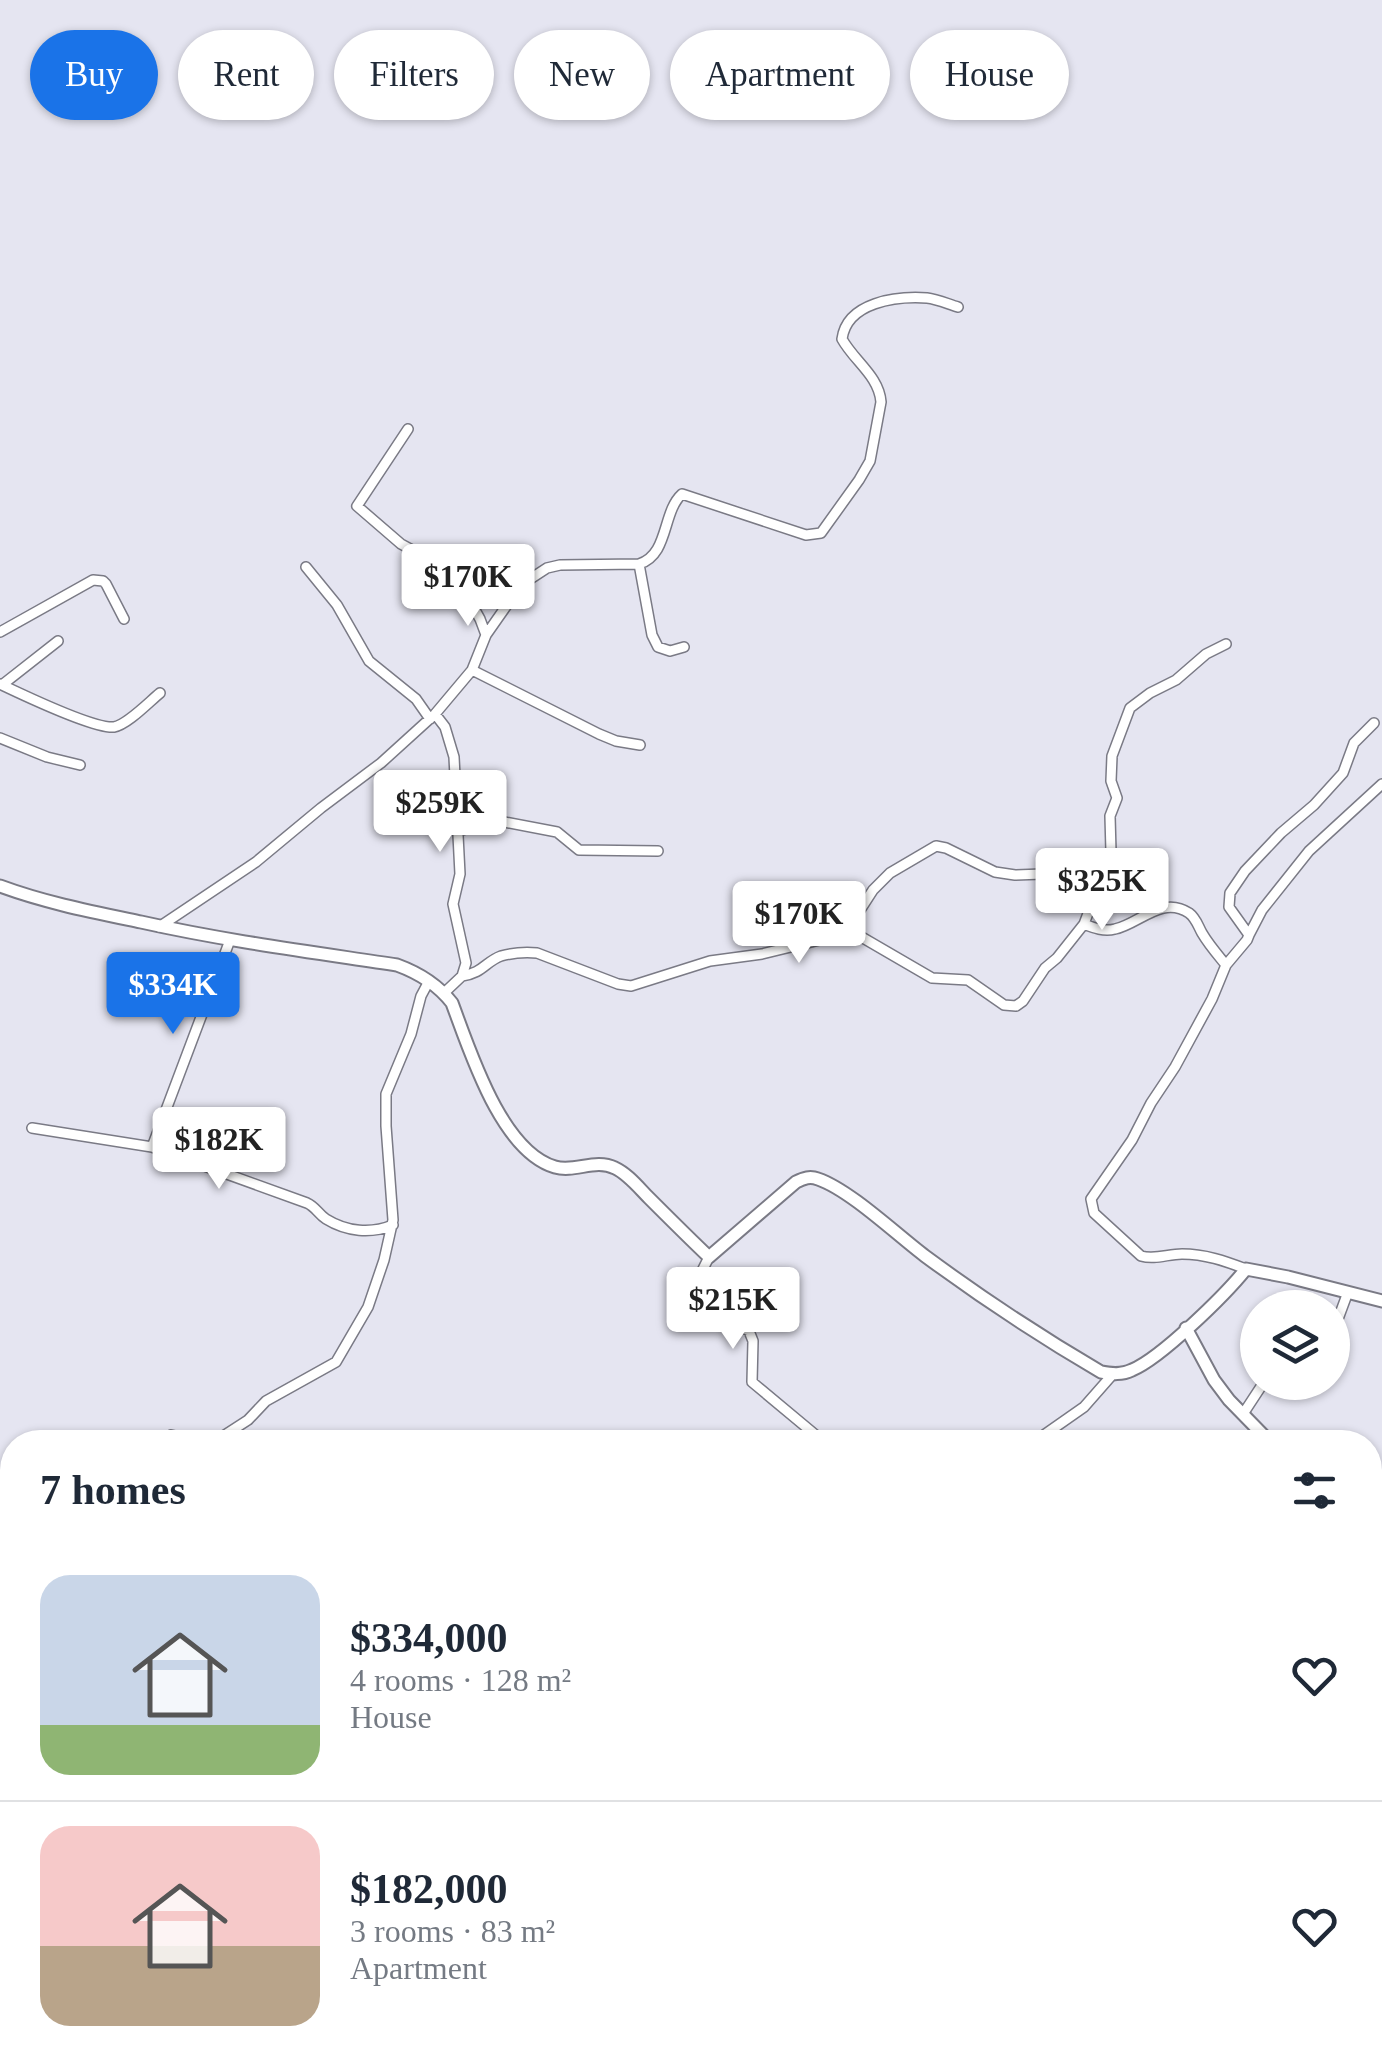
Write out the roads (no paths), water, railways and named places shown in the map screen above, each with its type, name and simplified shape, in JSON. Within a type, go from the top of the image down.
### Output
[{"type":"street","points":[[159,927],[256,862],[433,717],[472,670],[486,635],[507,602],[522,585],[547,568],[648,561],[657,551],[674,502],[682,494],[806,534],[820,534],[870,461],[882,402],[872,376],[842,339],[848,321],[871,304],[900,300],[928,298],[958,307]]},
{"type":"street","points":[[408,430],[357,506],[465,592],[486,635]]},
{"type":"street","points":[[639,564],[658,648],[684,648]]},
{"type":"street","points":[[306,567],[338,605],[370,661],[446,727],[454,756],[459,831],[460,874],[453,904],[466,964],[462,976],[444,993]]},
{"type":"street","points":[[0,632],[93,580],[106,584],[124,619]]},
{"type":"street","points":[[58,640],[1,684],[59,710],[112,726],[160,694]]},
{"type":"street","points":[[846,928],[932,978],[968,980],[1004,1005],[1023,1001],[1044,968],[1084,924],[1106,866],[1112,844],[1110,816],[1117,798],[1111,781],[1112,756],[1130,708],[1226,644]]},
{"type":"street","points":[[472,670],[616,741],[640,744]]},
{"type":"street","points":[[1249,935],[1229,907],[1230,893],[1256,859],[1343,773],[1354,743],[1374,723]]},
{"type":"street","points":[[0,738],[80,765]]},
{"type":"street","points":[[1339,1290],[1192,1254],[1150,1259],[1141,1256],[1092,1209],[1091,1200],[1132,1140],[1182,1055],[1226,965],[1262,910],[1309,851],[1382,784]]},
{"type":"street","points":[[459,831],[494,820],[557,832],[579,850],[658,851]]},
{"type":"street","points":[[462,976],[478,972],[502,956],[537,952],[631,986],[710,961],[826,940],[846,928],[873,890],[890,874],[938,846],[995,872],[1015,875],[1042,874],[1064,858],[1106,866]]},
{"type":"street","points":[[0,886],[159,927],[411,970],[452,1003],[486,1090],[519,1141],[544,1163],[558,1168],[595,1164],[617,1169],[709,1258]]},
{"type":"street","points":[[1084,924],[1110,930],[1152,910],[1185,911],[1226,965]]},
{"type":"street","points":[[152,1147],[230,940]]},
{"type":"street","points":[[233,1430],[266,1401],[340,1357],[374,1293],[393,1225],[386,1094],[429,981]]},
{"type":"street","points":[[32,1128],[152,1147],[313,1205],[326,1219],[357,1230],[370,1232],[393,1225]]},
{"type":"street","points":[[810,1430],[752,1382],[753,1340],[749,1331],[703,1307],[695,1299],[694,1285],[709,1258],[804,1178],[818,1179],[842,1192],[926,1257],[1101,1372],[1133,1370],[1146,1362],[1246,1270]]},
{"type":"street","points":[[1350,1293],[1382,1301]]},
{"type":"street","points":[[1186,1328],[1214,1380],[1258,1430]]},
{"type":"street","points":[[1051,1430],[1084,1407],[1113,1374]]},
{"type":"street","points":[[1243,1414],[1252,1400]]}]
